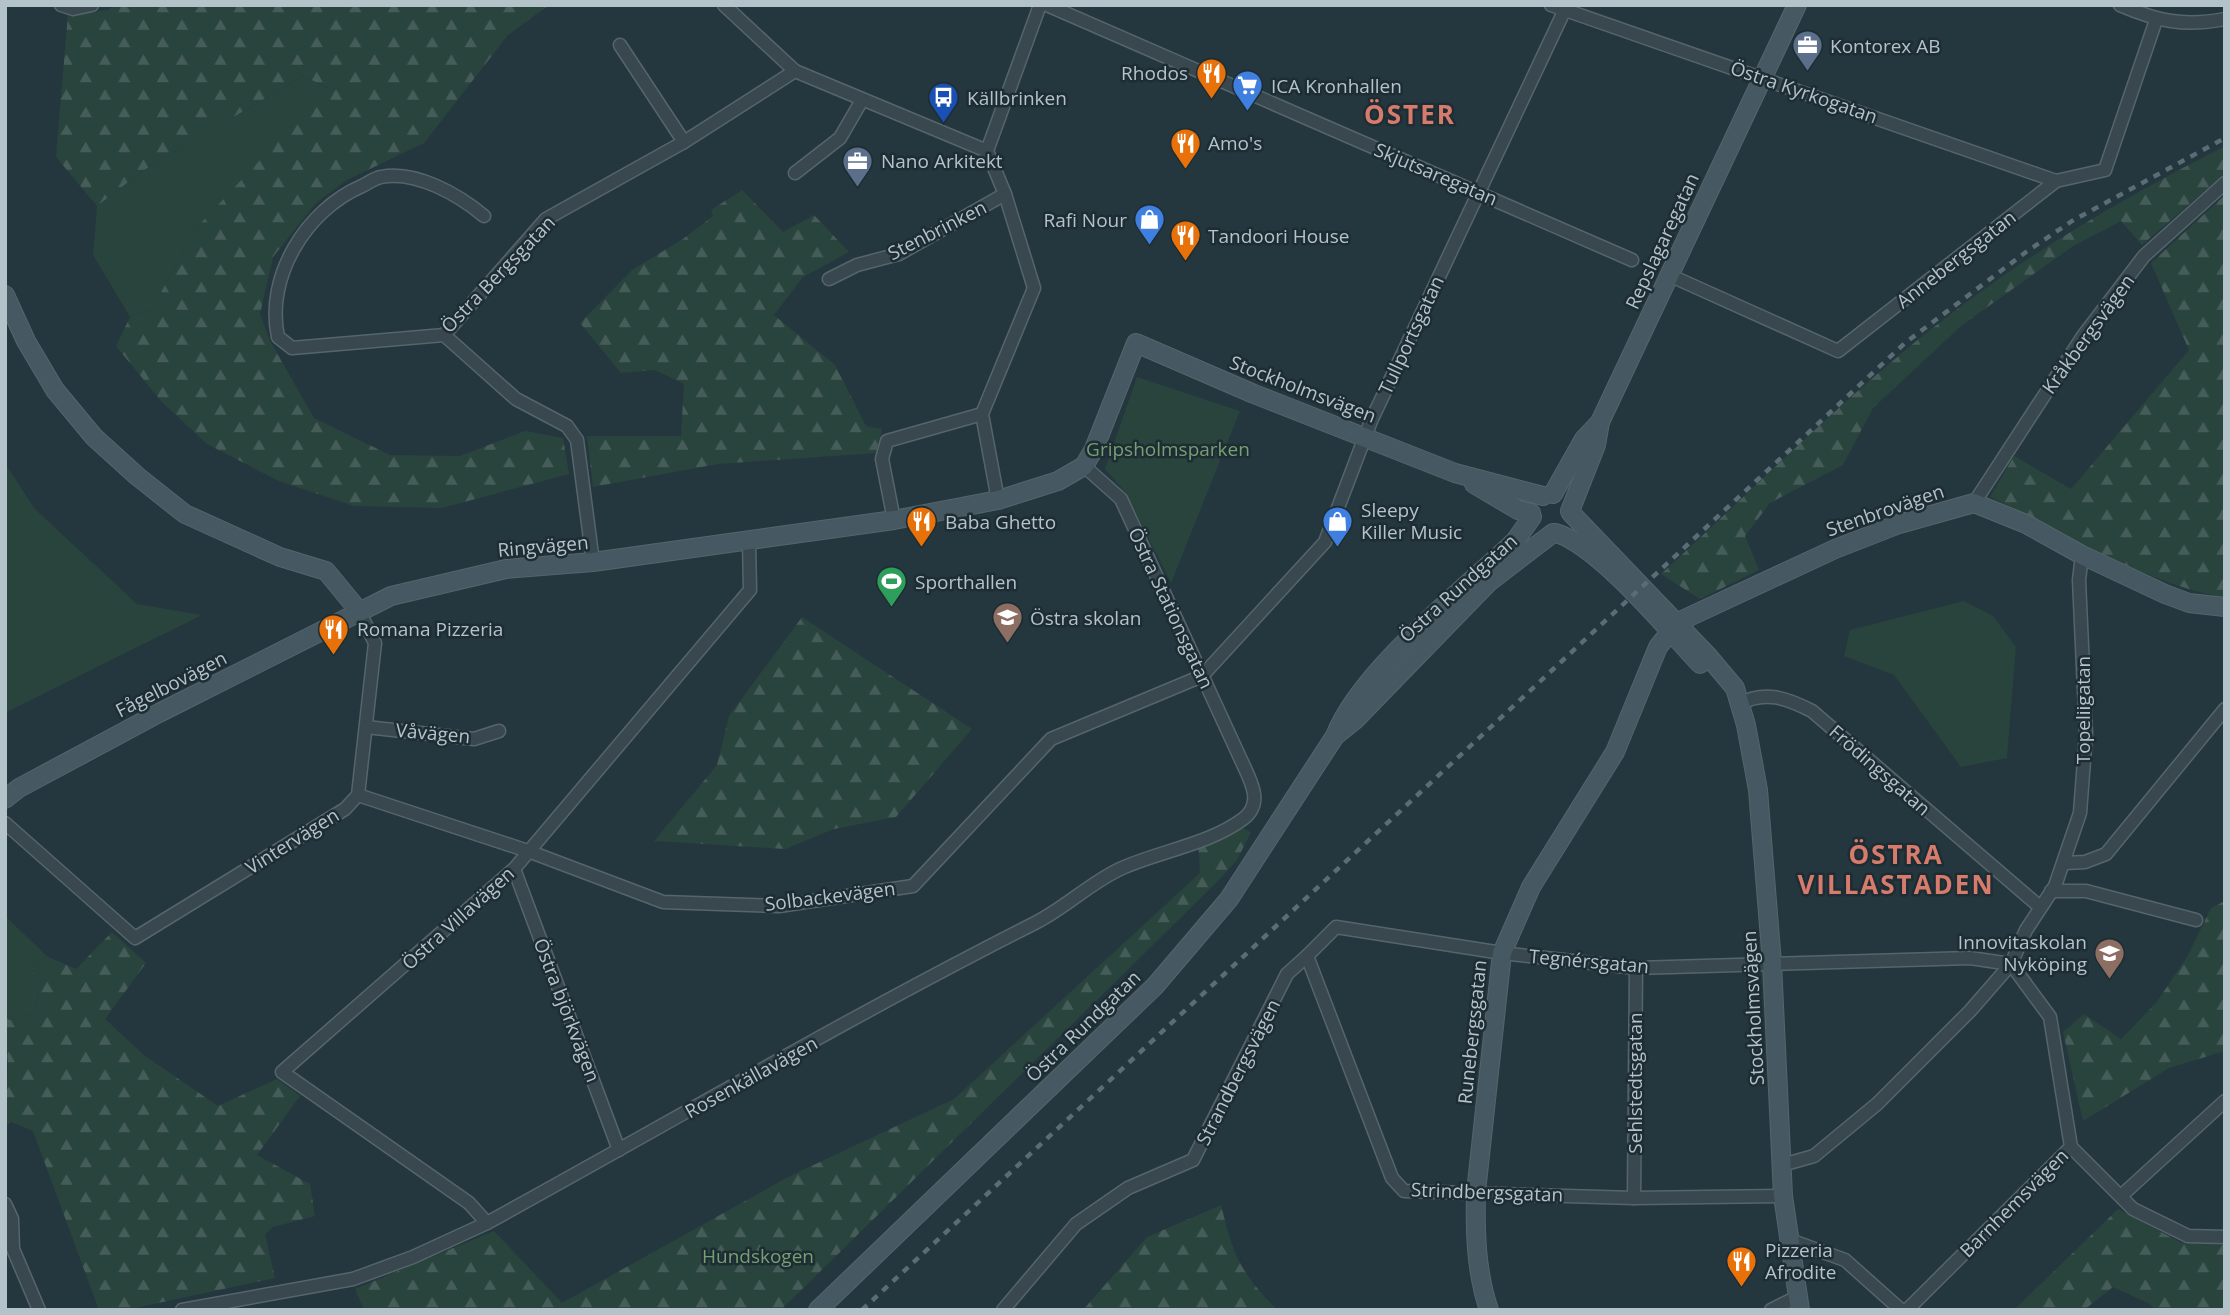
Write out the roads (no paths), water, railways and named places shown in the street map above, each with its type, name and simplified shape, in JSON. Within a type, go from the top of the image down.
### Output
[{"type":"street","points":[[61,5],[73,9],[92,5]]},
{"type":"street","points":[[724,5],[795,71],[987,152]]},
{"type":"street","points":[[998,500],[982,414],[1034,288],[1005,194],[987,152],[1040,5]]},
{"type":"street","name":"Skjutsaregatan","points":[[1047,5],[1632,260]]},
{"type":"street","name":"Östra Kyrkogatan","points":[[1551,5],[1566,8],[2056,181]]},
{"type":"street","name":"Repslagaregatan","points":[[1762,78],[1790,5]]},
{"type":"street","name":"Repslagaregatan","points":[[1570,512],[1596,445],[1600,422],[1797,5]]},
{"type":"street","points":[[2120,5],[2156,20],[2199,23],[2225,19]]},
{"type":"street","name":"Tullportsgatan","points":[[1202,676],[1325,542],[1365,436],[1566,8]]},
{"type":"street","name":"Annebergsgatan","points":[[1669,275],[1838,351],[2056,181],[2105,170],[2156,20]]},
{"type":"street","points":[[620,45],[684,142]]},
{"type":"street","name":"Östra Bergsgatan","points":[[484,216],[459,196],[426,183],[382,177],[354,189],[323,209],[297,242],[276,294],[273,315],[278,337],[292,348],[444,335],[546,219],[684,142],[795,71]]},
{"type":"street","points":[[794,173],[840,138],[862,100]]},
{"type":"street","name":"Kråkbergsvägen","points":[[1974,503],[2083,336],[2144,256],[2225,183]]},
{"type":"street","name":"Stenbrinken","points":[[829,279],[857,265],[899,254],[1005,194]]},
{"type":"street","points":[[5,295],[26,341],[55,390],[94,438],[185,514],[280,556],[326,572],[359,611]]},
{"type":"street","points":[[444,335],[516,399],[567,426],[577,440],[593,562]]},
{"type":"street","name":"Stockholmsvägen","points":[[1084,466],[1094,449],[1136,344],[1254,394],[1455,473],[1531,515]]},
{"type":"street","points":[[894,520],[882,458],[887,441],[982,414]]},
{"type":"street","name":"Repslagaregatan","points":[[1548,495],[1584,439],[1600,422]]},
{"type":"street","name":"Ringvägen","points":[[359,611],[391,596],[506,569],[593,562],[750,541],[894,520],[998,500],[1058,481],[1084,466]]},
{"type":"street","name":"Östra Stationsgatan","points":[[1084,466],[1121,499],[1242,762]]},
{"type":"street","name":"Stockholmsvägen","points":[[1455,473],[1548,495]]},
{"type":"street","points":[[1673,626],[1572,538],[1537,527],[1531,515],[1535,503],[1548,495],[1564,500],[1570,512],[1673,626],[1727,695],[1739,704]]},
{"type":"street","name":"Stenbrovägen","points":[[1673,626],[1835,549],[1899,524],[1974,503],[2026,524],[2082,555],[2189,603],[2225,607]]},
{"type":"street","points":[[1555,533],[1568,523],[1570,512]]},
{"type":"street","name":"Östra Rundgatan","points":[[818,1310],[1155,986],[1229,899],[1335,736],[1343,715],[1368,682],[1515,541],[1531,515]]},
{"type":"street","name":"Östra Rundgatan","points":[[1335,736],[1355,720],[1489,582],[1555,533]]},
{"type":"street","name":"Östra Villavägen","points":[[487,1223],[469,1203],[282,1072],[514,869],[750,590],[750,541]]},
{"type":"street","name":"Topeliigatan","points":[[2065,863],[2080,813],[2086,734],[2079,580],[2082,555]]},
{"type":"street","name":"Vintervägen","points":[[5,823],[135,938],[345,809],[358,795],[375,643],[359,611]]},
{"type":"street","name":"Fågelbovägen","points":[[5,799],[19,788],[159,713],[359,611]]},
{"type":"street","name":"Runebergsgatan","points":[[1489,1310],[1483,1294],[1475,1229],[1476,1192],[1502,953],[1531,887],[1615,752],[1658,648],[1673,626]]},
{"type":"street","name":"Solbackevägen","points":[[358,795],[528,851],[663,902],[779,905],[913,886],[1051,739],[1202,676]]},
{"type":"street","name":"Frödingsgatan","points":[[1739,704],[1750,698],[1774,695],[1812,711],[2040,907]]},
{"type":"street","name":"Stockholmsvägen","points":[[1739,704],[1754,758],[1758,790],[1772,963],[1783,1196],[1787,1239],[1799,1303]]},
{"type":"street","points":[[1782,1165],[1814,1156],[1877,1104],[1970,1011],[2011,964],[2065,863],[2085,862],[2106,854],[2225,709]]},
{"type":"street","name":"Våvägen","points":[[366,727],[474,739],[499,730]]},
{"type":"street","name":"Rosenkällavägen","points":[[182,1310],[353,1279],[413,1257],[487,1223],[945,967],[1039,921],[1120,869],[1176,850],[1244,818],[1254,806],[1255,794],[1242,762]]},
{"type":"street","name":"Östra björkvägen","points":[[514,869],[619,1150]]},
{"type":"street","points":[[2051,891],[2086,891],[2196,920]]},
{"type":"street","name":"Tegnérsgatan","points":[[1307,956],[1336,927],[1502,953],[1636,968],[1970,958],[2011,964]]},
{"type":"street","name":"Strindbergsgatan","points":[[1307,956],[1396,1184],[1409,1194],[1476,1192],[1634,1198],[1783,1196]]},
{"type":"street","name":"Strandbergsvägen","points":[[1003,1310],[1076,1224],[1128,1188],[1193,1160],[1287,974],[1307,956]]},
{"type":"street","name":"Barnhemsvägen","points":[[1907,1310],[2071,1147],[2050,1017],[2011,964]]},
{"type":"street","name":"Sehlstedtsgatan","points":[[1634,1198],[1636,968]]},
{"type":"street","points":[[2121,1196],[2225,1101]]},
{"type":"street","points":[[2071,1147],[2133,1209],[2188,1236],[2225,1237]]},
{"type":"street","points":[[5,1204],[12,1219],[13,1249],[39,1310]]},
{"type":"street","points":[[1787,1239],[1845,1260],[1901,1310]]},
{"type":"street","points":[[1771,1310],[1799,1303]]},
{"type":"railway","points":[[862,1310],[1905,343],[2026,252],[2072,221],[2225,138]]},
{"type":"place","name":"Kontorex AB","points":[[1807,73]]},
{"type":"place","name":"Rhodos","points":[[1211,100]]},
{"type":"place","name":"ICA Kronhallen","points":[[1248,113]]},
{"type":"place","name":"Källbrinken","points":[[944,125]]},
{"type":"place","name":"Amo's","points":[[1185,170]]},
{"type":"place","name":"Nano Arkitekt","points":[[858,188]]},
{"type":"place","name":"Rafi Nour","points":[[1150,247]]},
{"type":"place","name":"Tandoori House","points":[[1185,263]]},
{"type":"place","name":"Sleepy Killer Music","points":[[1338,548]]},
{"type":"place","name":"Baba Ghetto","points":[[922,549]]},
{"type":"place","name":"Sporthallen","points":[[892,609]]},
{"type":"place","name":"Östra skolan","points":[[1007,645]]},
{"type":"place","name":"Romana Pizzeria","points":[[334,656]]},
{"type":"place","name":"Innovitaskolan Nyköping","points":[[2110,980]]},
{"type":"place","name":"Pizzeria Afrodite","points":[[1742,1288]]},
{"type":"district","name":"ÖSTER","points":[[1410,115]]},
{"type":"district","name":"ÖSTRA VILLASTADEN","points":[[1896,870]]},
{"type":"park label","name":"Gripsholmsparken","points":[[1168,449]]},
{"type":"park label","name":"Hundskogen","points":[[758,1256]]}]
